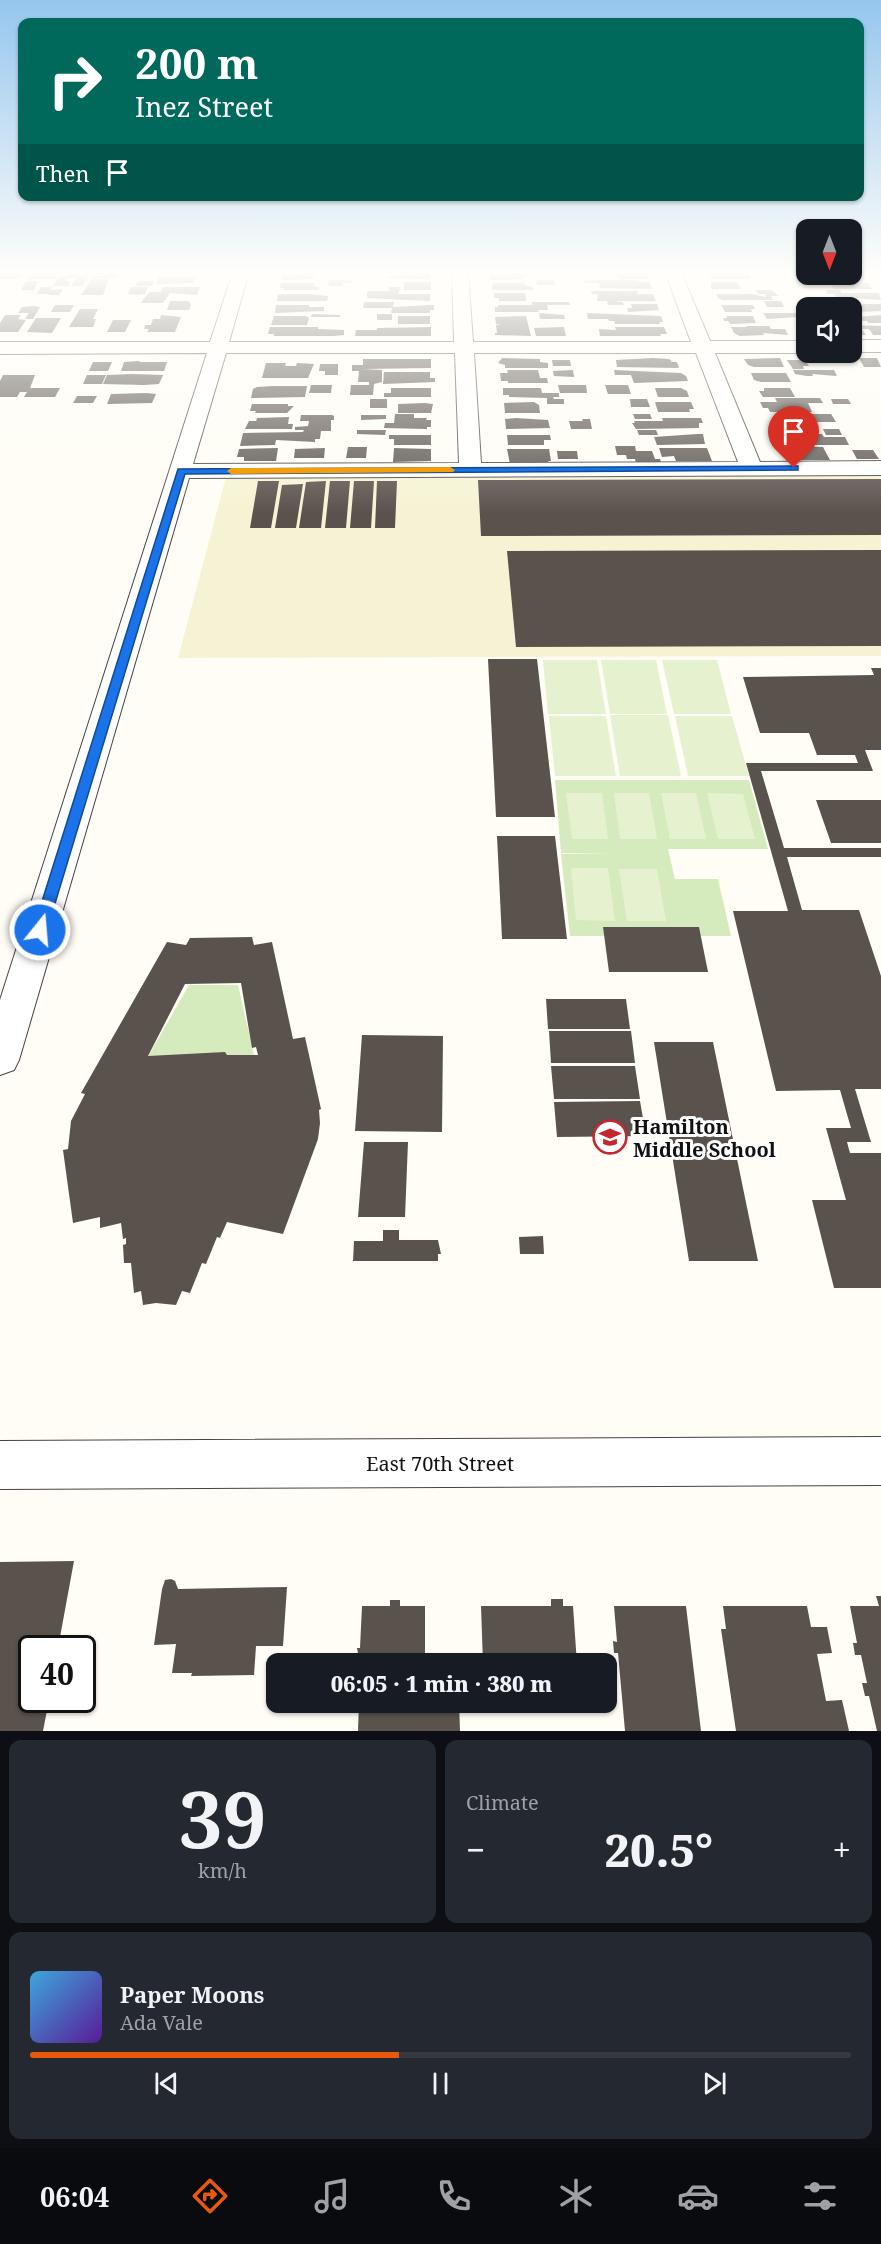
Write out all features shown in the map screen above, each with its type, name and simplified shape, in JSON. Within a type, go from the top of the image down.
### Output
[{"type":"street","points":[[0,1060],[218,353]]},
{"type":"street","points":[[463,353],[470,470]]},
{"type":"street","points":[[705,353],[751,468]]},
{"type":"street","points":[[181,471],[881,468]]},
{"type":"street","name":"East 70th Street","points":[[0,1465],[881,1461]]},
{"type":"shaded area","points":[[881,475],[881,656],[178,658],[226,477]]},
{"type":"green space","points":[[543,660],[597,660],[606,714],[548,714]]},
{"type":"green space","points":[[601,660],[656,660],[667,714],[610,714]]},
{"type":"green space","points":[[662,660],[717,660],[731,714],[674,714]]},
{"type":"green space","points":[[610,715],[668,715],[681,776],[620,776]]},
{"type":"green space","points":[[549,716],[606,716],[616,776],[555,776]]},
{"type":"green space","points":[[675,716],[732,716],[749,776],[688,776]]},
{"type":"green space","points":[[555,780],[749,780],[768,849],[668,849],[675,879],[718,879],[731,936],[570,936],[561,854],[611,854],[561,853]]},
{"type":"green space","points":[[566,793],[602,793],[608,839],[572,839]]},
{"type":"green space","points":[[614,793],[649,793],[657,839],[620,839]]},
{"type":"green space","points":[[661,793],[696,793],[706,839],[670,839]]},
{"type":"green space","points":[[707,793],[743,794],[755,839],[718,839]]},
{"type":"green space","points":[[571,868],[608,868],[615,921],[576,920]]},
{"type":"green space","points":[[619,869],[657,869],[666,921],[627,921]]},
{"type":"green space","points":[[189,985],[238,985],[255,1059],[146,1060]]},
{"type":"building","points":[[502,358],[540,359],[540,362],[548,363],[548,368],[505,368],[505,365],[498,363]]},
{"type":"building","points":[[653,358],[677,362],[679,368],[617,367],[616,360]]},
{"type":"building","points":[[780,358],[784,367],[754,367],[748,365],[744,359]]},
{"type":"building","points":[[862,358],[877,358],[881,367],[864,367]]},
{"type":"building","points":[[363,359],[431,359],[431,368],[363,369],[382,370],[382,382],[374,384],[373,395],[350,395],[351,385],[369,385],[369,382],[358,382],[359,371],[352,371],[352,365],[363,365]]},
{"type":"building","points":[[552,360],[570,360],[571,366],[553,366]]},
{"type":"building","points":[[787,360],[807,363],[809,366],[803,366],[804,369],[793,369]]},
{"type":"building","points":[[93,362],[112,362],[108,371],[89,371]]},
{"type":"building","points":[[124,362],[167,362],[164,371],[121,371]]},
{"type":"building","points":[[266,363],[286,363],[285,366],[296,366],[297,363],[314,364],[308,378],[262,378]]},
{"type":"building","points":[[320,364],[338,364],[338,375],[325,375],[325,371],[319,371]]},
{"type":"building","points":[[507,370],[538,370],[540,378],[547,378],[548,383],[501,381],[500,373],[508,373]]},
{"type":"building","points":[[573,370],[574,377],[554,376],[553,371]]},
{"type":"building","points":[[614,370],[681,373],[688,381],[634,383],[631,375],[615,375]]},
{"type":"building","points":[[793,370],[834,370],[837,376],[812,374],[813,376],[807,376],[795,374]]},
{"type":"building","points":[[384,372],[430,372],[430,378],[435,378],[435,382],[383,384]]},
{"type":"building","points":[[751,373],[786,373],[791,382],[761,382],[754,380]]},
{"type":"building","points":[[3,375],[35,375],[30,388],[60,388],[55,397],[24,397],[27,392],[20,392],[17,397],[0,397],[0,381]]},
{"type":"building","points":[[87,375],[106,375],[102,384],[83,384]]},
{"type":"building","points":[[107,375],[163,375],[159,384],[144,385],[103,384]]},
{"type":"building","points":[[311,385],[332,385],[331,393],[309,393]]},
{"type":"building","points":[[558,385],[586,385],[587,393],[560,393]]},
{"type":"building","points":[[605,385],[628,385],[631,394],[608,394]]},
{"type":"building","points":[[274,386],[307,386],[305,397],[251,398],[253,389]]},
{"type":"building","points":[[391,388],[431,388],[431,397],[384,397],[384,393],[391,393]]},
{"type":"building","points":[[503,388],[541,388],[542,393],[559,393],[559,397],[553,397],[564,399],[564,404],[547,404],[547,398],[509,397],[509,395],[503,395]]},
{"type":"building","points":[[655,388],[681,388],[687,391],[689,397],[658,397]]},
{"type":"building","points":[[764,388],[790,388],[795,397],[763,397],[759,391],[764,391]]},
{"type":"building","points":[[111,394],[156,394],[152,403],[107,404]]},
{"type":"building","points":[[77,396],[97,396],[93,403],[73,403]]},
{"type":"building","points":[[775,398],[820,398],[823,403],[808,403],[812,412],[770,412],[768,408],[763,408],[760,402],[777,402]]},
{"type":"building","points":[[370,399],[387,399],[387,408],[370,408]]},
{"type":"building","points":[[630,399],[647,399],[650,407],[631,407]]},
{"type":"building","points":[[831,399],[848,399],[851,404],[833,404]]},
{"type":"building","points":[[534,402],[539,405],[540,413],[505,413],[504,403]]},
{"type":"building","points":[[655,402],[691,402],[694,409],[689,409],[690,412],[658,412]]},
{"type":"building","points":[[252,404],[294,406],[287,413],[255,413],[256,411],[250,411]]},
{"type":"building","points":[[398,404],[433,404],[431,413],[398,413]]},
{"type":"building","points":[[395,414],[414,414],[414,418],[427,418],[426,420],[431,420],[431,427],[427,429],[384,428],[385,423],[394,423]]},
{"type":"building","points":[[633,414],[650,414],[652,419],[635,419]]},
{"type":"building","points":[[798,414],[831,414],[836,422],[809,422],[812,428],[776,428],[772,418],[800,418]]},
{"type":"building","points":[[301,415],[334,416],[334,420],[331,420],[331,431],[321,431],[320,439],[315,439],[315,442],[276,440],[275,445],[240,446],[243,433],[303,432],[304,430],[295,430],[295,427],[308,426],[309,421],[300,421]]},
{"type":"building","points":[[361,415],[386,415],[386,419],[361,420]]},
{"type":"building","points":[[289,417],[288,424],[293,424],[292,429],[245,429],[249,421],[256,421],[257,418]]},
{"type":"building","points":[[662,418],[701,418],[703,423],[699,423],[699,428],[636,429],[632,423],[635,423],[634,421],[663,421]]},
{"type":"building","points":[[505,419],[548,420],[550,428],[506,429]]},
{"type":"building","points":[[582,419],[590,419],[592,429],[571,429],[569,421],[583,421]]},
{"type":"building","points":[[823,429],[839,429],[842,435],[826,435]]},
{"type":"building","points":[[357,430],[386,430],[385,435],[357,434]]},
{"type":"building","points":[[637,430],[656,430],[658,435],[639,435]]},
{"type":"building","points":[[703,434],[705,444],[657,445],[654,437]]},
{"type":"building","points":[[779,434],[822,434],[824,437],[845,437],[849,445],[784,445]]},
{"type":"building","points":[[389,435],[431,435],[431,445],[394,445],[394,439],[389,439]]},
{"type":"building","points":[[507,435],[550,435],[551,440],[544,440],[544,445],[508,445]]},
{"type":"building","points":[[615,446],[635,446],[636,451],[652,451],[655,459],[660,459],[661,462],[636,463],[635,459],[627,459],[626,455],[617,455]]},
{"type":"building","points":[[790,446],[823,447],[830,460],[790,460],[785,448],[790,448]]},
{"type":"building","points":[[348,447],[367,447],[366,458],[346,458]]},
{"type":"building","points":[[278,448],[276,461],[244,461],[244,457],[237,457],[239,449]]},
{"type":"building","points":[[325,448],[324,458],[294,458],[295,449]]},
{"type":"building","points":[[394,448],[431,449],[431,461],[393,462]]},
{"type":"building","points":[[659,448],[707,448],[712,461],[676,461],[674,456],[662,457]]},
{"type":"building","points":[[507,449],[549,449],[551,461],[548,461],[549,463],[510,464]]},
{"type":"building","points":[[852,450],[873,450],[879,459],[857,459]]},
{"type":"building","points":[[557,451],[577,451],[578,459],[558,459]]},
{"type":"building","points":[[881,479],[881,535],[481,536],[478,480]]},
{"type":"building","points":[[258,481],[279,481],[271,528],[250,528]]},
{"type":"building","points":[[326,481],[321,528],[299,528],[306,482]]},
{"type":"building","points":[[330,481],[350,481],[346,528],[325,528]]},
{"type":"building","points":[[354,481],[374,481],[371,528],[350,528]]},
{"type":"building","points":[[377,481],[397,481],[395,528],[375,528]]},
{"type":"building","points":[[303,484],[296,528],[275,528],[282,485]]},
{"type":"building","points":[[881,550],[881,646],[516,647],[507,551]]},
{"type":"building","points":[[488,659],[537,659],[555,817],[496,817]]},
{"type":"building","points":[[871,668],[881,668],[881,750],[865,750],[873,771],[761,771],[784,848],[881,848],[881,857],[787,857],[802,910],[859,910],[881,976],[881,1089],[855,1089],[871,1142],[847,1142],[850,1153],[881,1153],[881,1288],[834,1288],[812,1200],[846,1200],[826,1128],[851,1128],[840,1090],[776,1091],[733,911],[788,911],[746,763],[858,763],[855,755],[817,755],[809,733],[760,733],[743,677],[874,675]]},
{"type":"building","points":[[816,800],[881,800],[881,843],[831,843]]},
{"type":"building","points":[[497,836],[555,836],[567,939],[502,939]]},
{"type":"building","points":[[603,927],[699,927],[708,972],[609,972]]},
{"type":"building","points":[[252,937],[254,945],[272,942],[293,1039],[305,1037],[321,1109],[319,1110],[318,1139],[283,1234],[227,1222],[220,1238],[217,1237],[206,1264],[202,1263],[190,1293],[182,1291],[176,1305],[156,1303],[143,1305],[141,1291],[134,1293],[131,1263],[124,1263],[123,1245],[126,1244],[126,1238],[123,1239],[121,1223],[100,1228],[100,1217],[73,1223],[63,1150],[68,1149],[71,1121],[85,1094],[81,1093],[167,942],[186,945],[190,938]],"holes":[[[241,983],[252,1048],[256,1047],[258,1055],[227,1055],[225,1052],[148,1056],[185,984]]]},
{"type":"building","points":[[546,999],[626,999],[630,1029],[548,1029]]},
{"type":"building","points":[[549,1031],[631,1031],[635,1063],[551,1063]]},
{"type":"building","points":[[362,1035],[443,1036],[442,1132],[355,1131]]},
{"type":"building","points":[[654,1042],[713,1042],[758,1261],[689,1261]]},
{"type":"building","points":[[551,1066],[635,1066],[640,1099],[554,1099]]},
{"type":"building","points":[[640,1101],[646,1136],[557,1137],[554,1102]]},
{"type":"building","points":[[364,1142],[408,1142],[405,1217],[358,1217]]},
{"type":"building","points":[[383,1230],[399,1230],[399,1240],[438,1240],[441,1254],[438,1254],[438,1261],[353,1261],[354,1241],[383,1241]]},
{"type":"building","points":[[543,1236],[544,1254],[520,1254],[519,1237]]},
{"type":"building","points":[[74,1561],[60,1635],[18,1635],[18,1713],[46,1713],[43,1731],[0,1731],[0,1562]]},
{"type":"building","points":[[165,1580],[175,1581],[178,1589],[287,1587],[283,1646],[256,1646],[254,1675],[191,1676],[192,1673],[172,1673],[176,1644],[154,1645],[162,1589]]},
{"type":"building","points":[[876,1596],[881,1596],[881,1731],[877,1731],[869,1696],[865,1696],[862,1683],[867,1683],[861,1655],[855,1655],[853,1643],[857,1643],[850,1606],[879,1606]]},
{"type":"building","points":[[551,1599],[563,1599],[563,1606],[573,1606],[576,1653],[483,1653],[481,1606],[551,1606]]},
{"type":"building","points":[[390,1600],[400,1600],[400,1606],[425,1606],[425,1653],[358,1653],[362,1606],[390,1606]]},
{"type":"building","points":[[614,1606],[686,1606],[701,1731],[625,1731],[618,1653],[614,1653],[613,1641],[617,1642]]},
{"type":"building","points":[[723,1606],[807,1606],[811,1627],[827,1627],[832,1653],[817,1654],[826,1701],[842,1700],[849,1731],[736,1731],[721,1629],[726,1629]]},
{"type":"building","points":[[359,1713],[459,1713],[460,1731],[358,1731]]},
{"type":"slow traffic","points":[[231,471],[450,470]]},
{"type":"place","name":"Hamilton Middle School","points":[[610,1137]]},
{"type":"route","points":[[40,930],[181,471],[794,468]]}]
